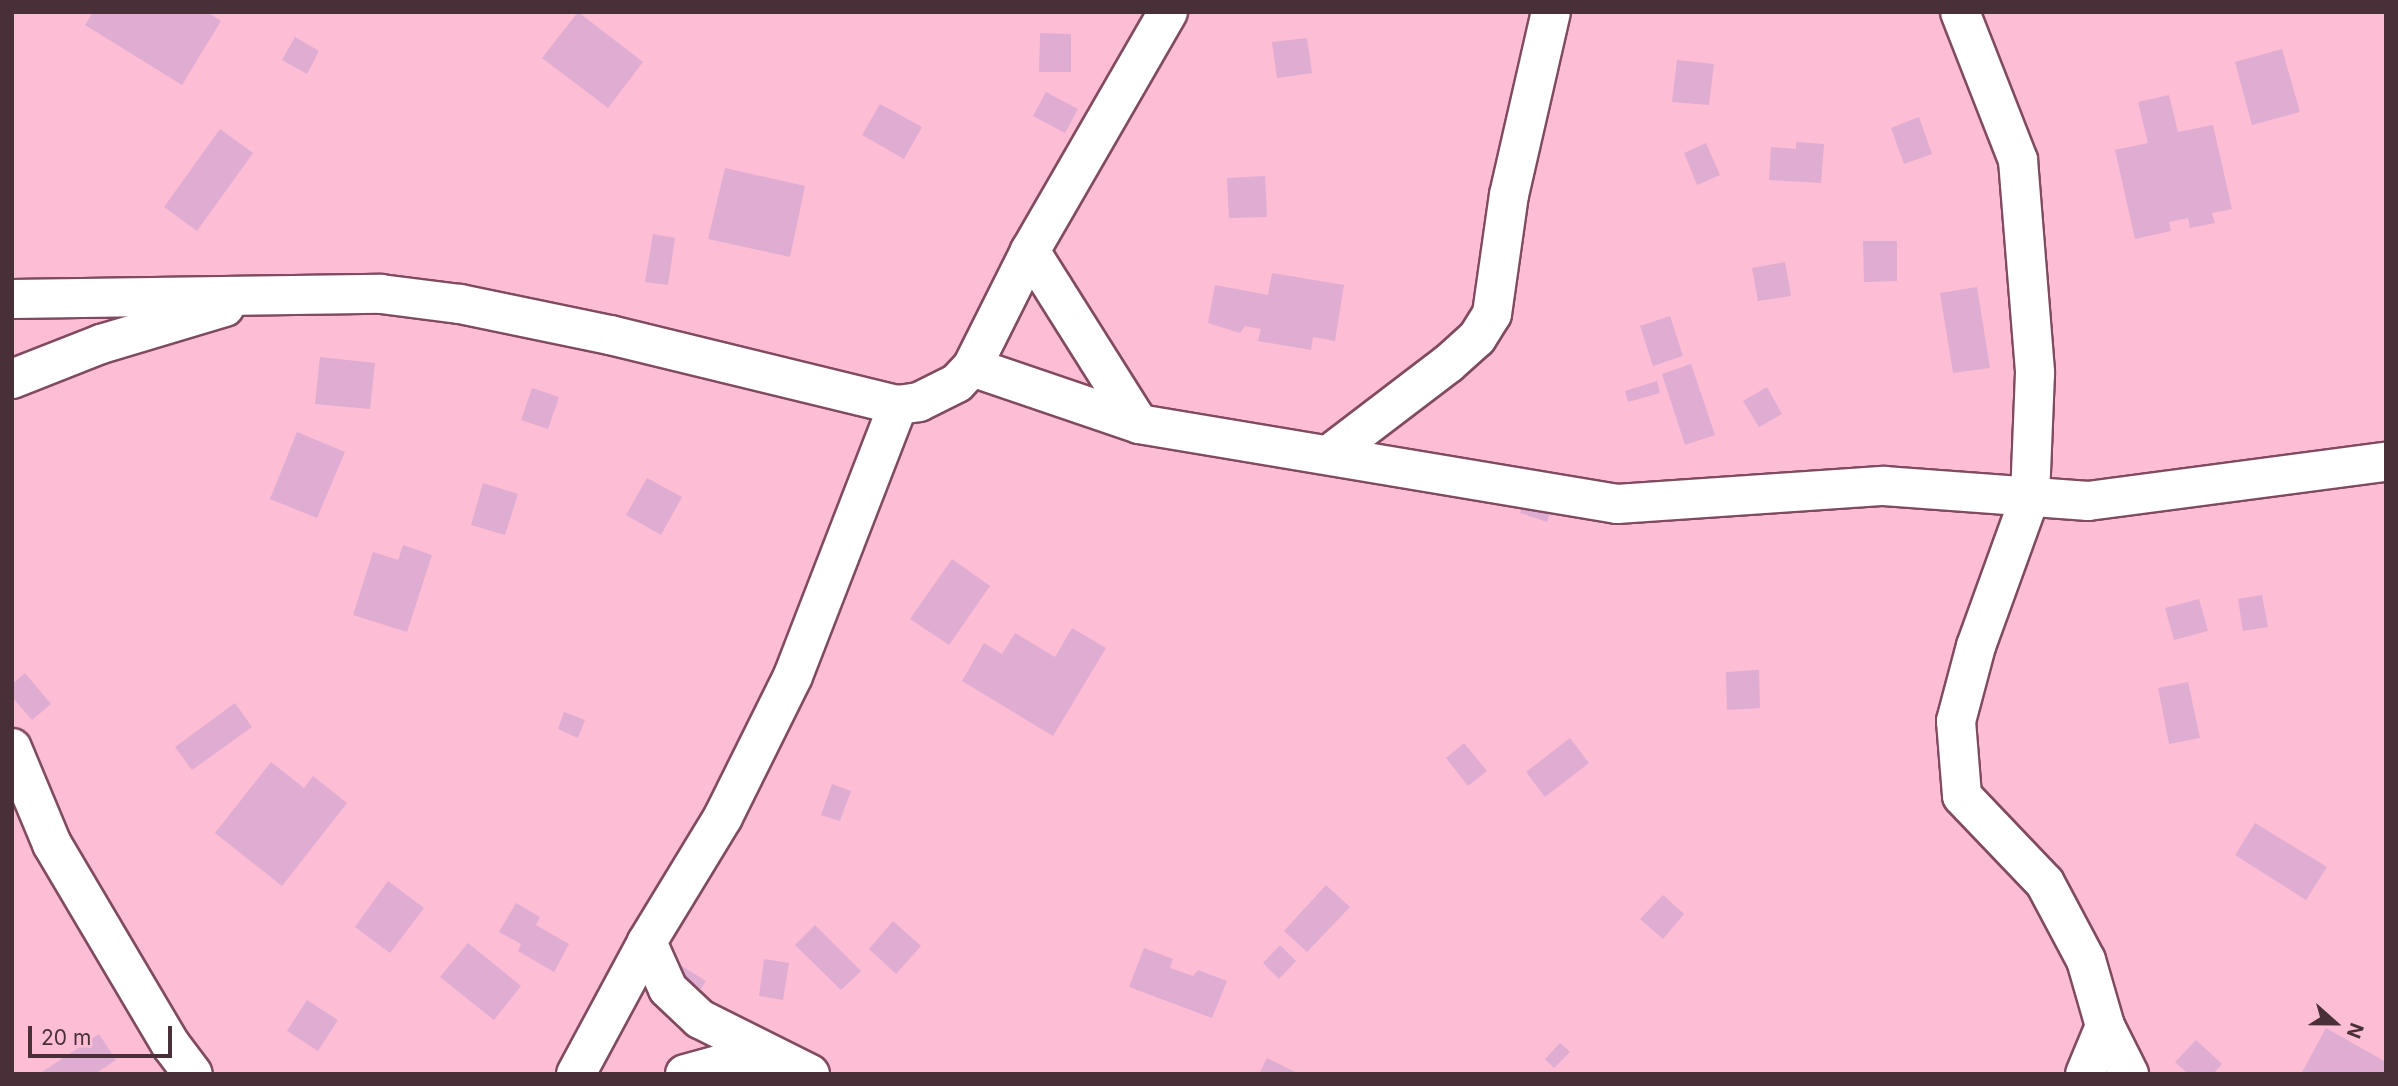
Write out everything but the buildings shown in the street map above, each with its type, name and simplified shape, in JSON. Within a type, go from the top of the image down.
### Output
[{"type":"street","points":[[12,299],[381,294],[460,304],[610,335],[898,405],[938,395],[972,367],[1030,251],[1168,12]]},
{"type":"street","points":[[1331,453],[1448,364],[1477,338],[1492,314],[1509,195],[1551,12]]},
{"type":"street","points":[[1960,12],[2018,160],[2035,373],[2030,497],[1976,646],[1955,721],[1962,796],[2045,883],[2086,960],[2105,1026],[2129,1074]]},
{"type":"street","points":[[1030,251],[1139,424]]},
{"type":"street","points":[[12,379],[101,344],[264,295]]},
{"type":"street","points":[[972,367],[1139,424],[1331,453],[1524,491],[1617,504],[1884,486],[2088,501],[2386,462]]},
{"type":"street","points":[[576,1074],[647,942],[723,817],[793,676],[898,405]]},
{"type":"street","points":[[12,748],[52,844],[172,1045],[194,1074]]},
{"type":"street","points":[[647,942],[668,989],[700,1019],[797,1069]]},
{"type":"street","points":[[2085,1074],[2105,1026]]},
{"type":"street","points":[[685,1074],[729,1062],[797,1069]]}]
